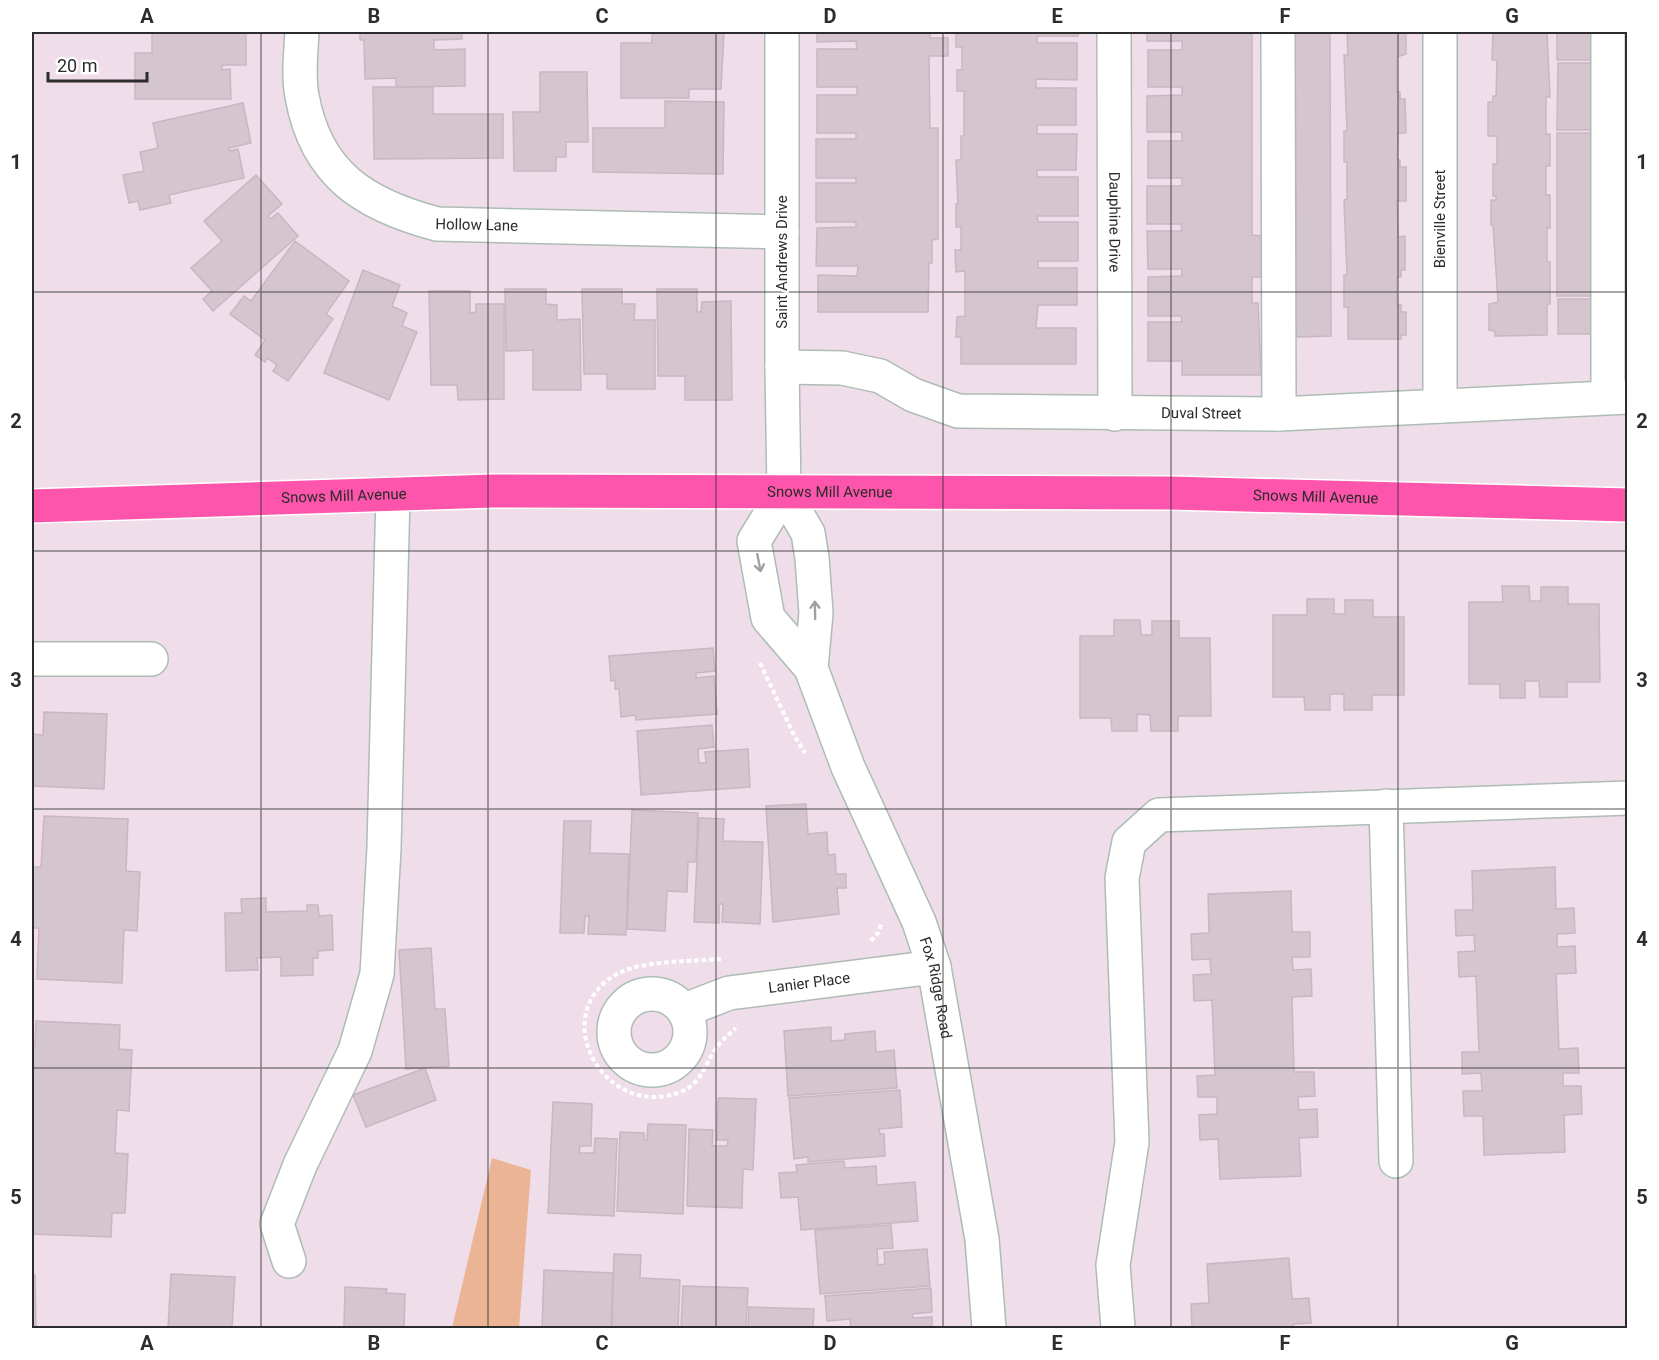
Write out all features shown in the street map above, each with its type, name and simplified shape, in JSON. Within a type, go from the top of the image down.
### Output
[{"type":"main road","name":"Snows Mill Avenue","points":[[32,506],[493,491],[1171,493],[1628,505]]},
{"type":"street","name":"Hollow Lane","points":[[302,32],[301,94],[311,134],[332,169],[363,195],[398,214],[437,224],[782,232]]},
{"type":"street","name":"Saint Andrews Drive","points":[[782,32],[784,492]]},
{"type":"street","name":"Dauphine Drive","points":[[1113,32],[1115,414]]},
{"type":"street","points":[[1278,32],[1279,414]]},
{"type":"street","name":"Bienville Street","points":[[1440,32],[1440,406]]},
{"type":"street","points":[[1608,32],[1618,397]]},
{"type":"street","name":"Duval Street","points":[[782,367],[842,368],[880,376],[913,395],[958,411],[1279,414],[1618,397]]},
{"type":"street","name":"Fox Ridge Road","points":[[811,668],[816,613],[810,541],[808,533],[784,492],[754,541],[768,618],[811,668],[848,767],[919,922],[934,967],[982,1239],[989,1329]]},
{"type":"street","points":[[289,1261],[278,1224],[300,1164],[355,1052],[377,974],[384,848],[393,494]]},
{"type":"street","points":[[32,659],[151,659]]},
{"type":"street","points":[[1118,1329],[1113,1265],[1132,1142],[1122,878],[1129,842],[1159,815],[1628,798]]},
{"type":"street","points":[[1386,807],[1396,1161]]},
{"type":"street","name":"Lanier Place","points":[[686,1011],[729,993],[934,967]]},
{"type":"shaded area","points":[[492,1158],[531,1170],[519,1328],[452,1328]]},
{"type":"building","points":[[152,32],[246,32],[246,65],[222,65],[222,70],[230,69],[231,99],[135,99],[135,53],[152,53]]},
{"type":"building","points":[[360,32],[462,32],[462,39],[434,40],[434,50],[465,49],[465,86],[396,87],[396,78],[365,79],[364,40],[360,40]]},
{"type":"building","points":[[652,32],[724,32],[721,89],[689,89],[689,98],[621,98],[621,43],[652,43]]},
{"type":"building","points":[[817,32],[930,32],[930,38],[948,38],[948,56],[929,56],[930,128],[938,128],[938,239],[932,240],[928,312],[818,312],[818,275],[857,276],[858,266],[816,266],[817,228],[856,227],[856,222],[816,222],[816,183],[856,183],[856,178],[816,178],[816,139],[856,139],[856,133],[817,133],[817,95],[857,95],[857,87],[817,87],[817,49],[857,49],[856,41],[817,42]]},
{"type":"building","points":[[956,32],[1078,32],[1078,36],[1037,36],[1037,43],[1077,43],[1077,80],[1036,79],[1036,88],[1076,88],[1076,125],[1037,125],[1037,134],[1077,134],[1076,170],[1037,170],[1037,177],[1078,177],[1078,216],[1037,216],[1038,222],[1078,222],[1078,261],[1038,261],[1038,268],[1077,268],[1077,305],[1038,305],[1036,328],[1076,328],[1076,364],[961,364],[961,337],[956,337],[957,317],[965,316],[965,271],[956,272],[955,250],[961,250],[961,227],[956,227],[956,204],[958,204],[956,160],[961,160],[961,136],[964,136],[964,91],[957,91],[957,70],[962,70],[962,47],[956,47]]},
{"type":"building","points":[[1147,32],[1252,32],[1252,235],[1262,236],[1262,277],[1252,277],[1252,303],[1258,303],[1261,375],[1182,375],[1182,361],[1148,361],[1148,322],[1182,322],[1181,316],[1148,316],[1148,277],[1182,276],[1182,269],[1148,269],[1147,231],[1182,231],[1181,224],[1147,224],[1147,186],[1182,186],[1182,178],[1148,178],[1148,141],[1182,141],[1182,132],[1147,132],[1147,96],[1182,95],[1182,87],[1148,87],[1148,50],[1182,50],[1182,41],[1147,41]]},
{"type":"building","points":[[1295,32],[1330,32],[1331,336],[1296,337]]},
{"type":"building","points":[[1347,32],[1406,32],[1406,54],[1397,57],[1397,92],[1400,92],[1400,99],[1405,99],[1406,133],[1398,133],[1397,160],[1400,160],[1400,167],[1406,167],[1406,201],[1397,201],[1398,237],[1405,236],[1405,270],[1401,270],[1401,277],[1397,277],[1397,305],[1401,305],[1401,312],[1406,312],[1406,335],[1401,335],[1401,339],[1348,339],[1348,307],[1344,307],[1344,275],[1347,275],[1344,200],[1347,199],[1347,162],[1344,162],[1344,131],[1347,131],[1344,55],[1348,55]]},
{"type":"building","points":[[1493,32],[1547,32],[1550,97],[1546,97],[1546,134],[1550,134],[1550,166],[1546,166],[1546,195],[1550,195],[1547,262],[1550,262],[1550,304],[1547,304],[1547,335],[1495,336],[1495,331],[1489,330],[1489,304],[1498,302],[1493,225],[1491,225],[1491,200],[1496,200],[1496,196],[1493,196],[1493,164],[1497,164],[1497,136],[1488,136],[1488,102],[1493,102],[1493,96],[1496,96],[1497,60],[1492,60]]},
{"type":"building","points":[[1557,32],[1592,32],[1592,60],[1557,60]]},
{"type":"building","points":[[1558,63],[1593,63],[1592,130],[1557,130]]},
{"type":"building","points":[[540,72],[587,72],[588,142],[566,142],[566,157],[556,157],[556,171],[514,171],[513,112],[540,112]]},
{"type":"building","points":[[373,87],[433,87],[433,114],[503,114],[503,158],[374,159]]},
{"type":"building","points":[[665,101],[724,102],[723,174],[593,172],[593,128],[665,128]]},
{"type":"building","points":[[243,103],[251,143],[229,148],[230,151],[238,149],[244,178],[169,195],[171,203],[140,210],[138,201],[129,203],[123,175],[144,171],[140,152],[158,148],[153,123]]},
{"type":"building","points":[[1557,133],[1593,133],[1593,296],[1557,296]]},
{"type":"building","points":[[256,175],[282,204],[268,216],[270,219],[278,213],[298,236],[213,311],[203,299],[212,291],[191,268],[222,241],[204,221]]},
{"type":"building","points":[[295,241],[349,281],[326,314],[333,319],[288,381],[273,371],[277,365],[267,358],[265,362],[255,355],[265,340],[230,314],[244,296],[251,301]]},
{"type":"building","points":[[363,270],[400,285],[392,306],[407,313],[402,326],[417,332],[389,400],[324,373]]},
{"type":"building","points":[[505,289],[546,289],[546,304],[557,305],[557,320],[580,319],[581,390],[533,390],[533,350],[506,351]]},
{"type":"building","points":[[582,289],[622,289],[622,304],[635,304],[634,320],[655,320],[655,389],[607,389],[607,374],[584,374]]},
{"type":"building","points":[[657,289],[697,289],[697,312],[701,312],[702,302],[731,301],[732,400],[685,400],[685,376],[658,376]]},
{"type":"building","points":[[429,291],[470,291],[470,313],[476,312],[476,304],[504,304],[504,399],[458,400],[457,385],[431,385]]},
{"type":"building","points":[[1558,299],[1593,299],[1593,334],[1558,334]]},
{"type":"building","points":[[1502,586],[1529,586],[1530,601],[1541,601],[1541,587],[1568,587],[1568,604],[1599,604],[1600,682],[1567,682],[1567,697],[1540,697],[1539,681],[1525,681],[1525,698],[1500,698],[1500,684],[1469,684],[1469,602],[1503,602]]},
{"type":"building","points":[[1307,599],[1334,599],[1334,614],[1345,614],[1345,600],[1373,600],[1373,617],[1404,617],[1404,695],[1372,695],[1372,710],[1344,710],[1344,694],[1330,694],[1330,710],[1305,710],[1304,697],[1273,697],[1273,615],[1307,615]]},
{"type":"building","points":[[1114,620],[1140,620],[1141,635],[1152,635],[1152,621],[1179,621],[1179,638],[1210,638],[1211,716],[1178,716],[1178,731],[1151,731],[1150,715],[1137,714],[1137,731],[1112,731],[1111,718],[1080,718],[1080,636],[1114,636]]},
{"type":"building","points":[[713,648],[715,671],[696,673],[696,678],[714,676],[717,714],[636,720],[635,715],[621,717],[619,689],[615,689],[615,680],[611,681],[609,656]]},
{"type":"building","points":[[44,712],[107,714],[104,789],[32,786],[32,734],[43,735]]},
{"type":"building","points":[[712,725],[714,747],[698,749],[699,763],[706,763],[705,752],[748,749],[750,787],[641,795],[637,731]]},
{"type":"building","points":[[806,804],[808,834],[827,832],[828,855],[835,854],[836,874],[846,874],[846,888],[837,888],[839,914],[773,922],[766,806]]},
{"type":"building","points":[[632,810],[698,813],[696,862],[688,862],[687,892],[667,891],[665,931],[627,929]]},
{"type":"building","points":[[44,816],[128,819],[126,871],[140,872],[137,931],[124,930],[122,983],[37,979],[39,928],[32,928],[32,867],[41,867]]},
{"type":"building","points":[[699,818],[724,819],[723,841],[763,842],[760,924],[722,922],[723,904],[719,904],[719,923],[694,922]]},
{"type":"building","points":[[564,821],[591,821],[590,853],[629,854],[626,935],[588,934],[589,916],[585,916],[584,933],[560,933]]},
{"type":"building","points":[[1555,867],[1556,909],[1574,908],[1575,933],[1557,934],[1557,947],[1575,946],[1576,973],[1556,974],[1559,1049],[1578,1048],[1579,1073],[1563,1073],[1563,1086],[1581,1086],[1582,1114],[1564,1115],[1565,1152],[1484,1155],[1483,1116],[1464,1116],[1463,1091],[1482,1091],[1481,1073],[1462,1074],[1462,1052],[1479,1052],[1476,976],[1459,977],[1458,952],[1475,951],[1474,935],[1456,936],[1455,910],[1473,910],[1472,871]]},
{"type":"building","points":[[1291,891],[1292,932],[1310,932],[1310,957],[1292,957],[1293,970],[1311,969],[1312,996],[1292,997],[1294,1072],[1314,1072],[1315,1096],[1298,1097],[1299,1110],[1317,1109],[1318,1137],[1299,1138],[1301,1176],[1220,1179],[1218,1139],[1200,1140],[1199,1115],[1217,1114],[1217,1097],[1198,1097],[1197,1076],[1215,1075],[1212,1000],[1194,1001],[1193,975],[1211,974],[1210,959],[1192,960],[1191,934],[1209,933],[1208,894]]},
{"type":"building","points":[[266,898],[266,912],[307,911],[307,905],[318,905],[319,916],[332,915],[333,950],[318,951],[318,958],[313,958],[313,975],[281,976],[281,957],[257,958],[258,970],[226,971],[225,913],[242,913],[241,899]]},
{"type":"building","points":[[431,948],[435,1009],[445,1009],[449,1066],[406,1069],[399,950]]},
{"type":"building","points":[[36,1021],[120,1025],[119,1049],[132,1050],[129,1111],[117,1110],[115,1153],[128,1154],[125,1213],[112,1213],[111,1237],[32,1234],[32,1046],[35,1046]]},
{"type":"building","points":[[831,1027],[831,1041],[845,1040],[845,1034],[875,1031],[876,1052],[894,1050],[897,1088],[788,1096],[784,1031]]},
{"type":"building","points":[[425,1068],[436,1100],[366,1127],[353,1095]]},
{"type":"building","points":[[900,1090],[902,1127],[879,1129],[880,1134],[884,1134],[885,1156],[808,1162],[808,1157],[794,1159],[789,1098]]},
{"type":"building","points":[[718,1098],[756,1099],[753,1170],[743,1169],[742,1208],[687,1206],[689,1129],[713,1130],[712,1146],[727,1146],[728,1140],[717,1140]]},
{"type":"building","points":[[553,1102],[592,1104],[591,1146],[580,1146],[579,1153],[594,1153],[595,1138],[617,1139],[614,1216],[548,1213]]},
{"type":"building","points":[[648,1124],[686,1125],[683,1214],[617,1211],[620,1132],[644,1133],[644,1140],[647,1140]]},
{"type":"building","points":[[844,1161],[845,1168],[876,1166],[877,1185],[915,1182],[918,1221],[801,1230],[798,1197],[781,1198],[779,1173],[797,1172],[796,1165]]},
{"type":"building","points":[[891,1225],[893,1248],[877,1249],[878,1265],[885,1264],[884,1252],[927,1249],[930,1286],[820,1294],[815,1230]]},
{"type":"building","points":[[614,1254],[641,1255],[640,1278],[680,1280],[678,1328],[612,1328]]},
{"type":"building","points":[[1289,1258],[1292,1299],[1309,1298],[1311,1323],[1293,1324],[1294,1328],[1192,1328],[1191,1304],[1209,1303],[1207,1264]]},
{"type":"building","points":[[544,1270],[613,1273],[611,1328],[542,1328]]},
{"type":"building","points":[[171,1274],[235,1277],[232,1328],[168,1328]]},
{"type":"building","points":[[32,1275],[35,1275],[36,1328],[32,1328]]},
{"type":"building","points":[[683,1286],[748,1288],[746,1328],[681,1328]]},
{"type":"building","points":[[345,1287],[387,1289],[386,1293],[405,1294],[404,1328],[344,1328]]},
{"type":"building","points":[[931,1288],[932,1312],[912,1314],[913,1318],[932,1317],[932,1328],[851,1328],[850,1319],[827,1321],[825,1296]]},
{"type":"building","points":[[749,1307],[814,1309],[813,1328],[748,1328]]},
{"type":"building","points":[[1573,1327],[1573,1328],[1506,1328]]}]
